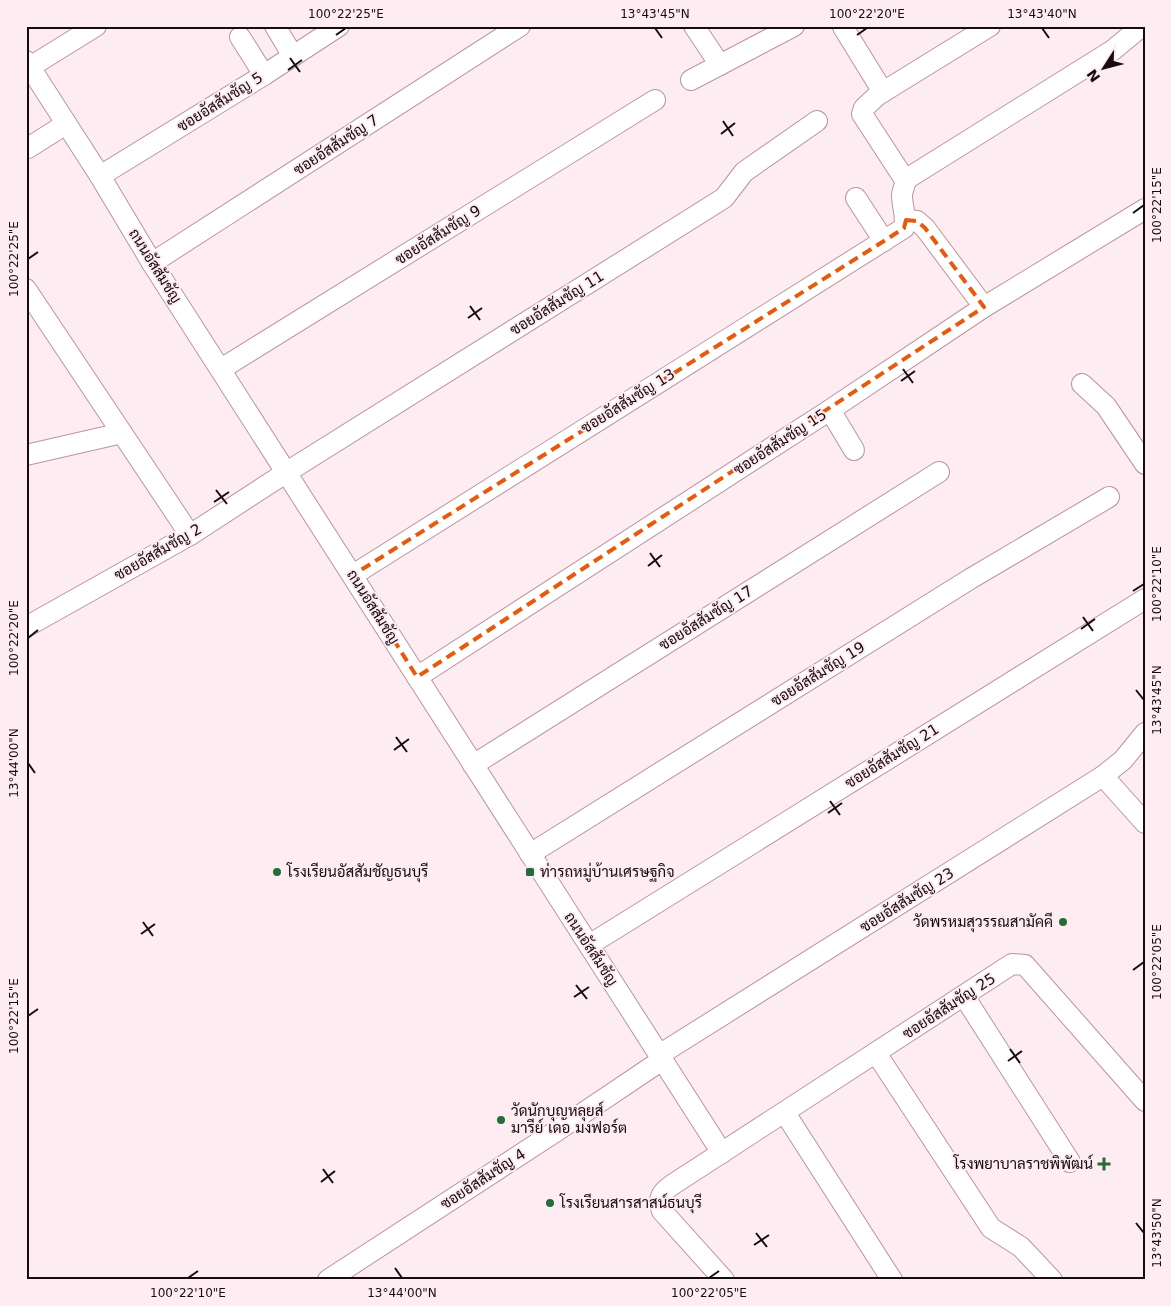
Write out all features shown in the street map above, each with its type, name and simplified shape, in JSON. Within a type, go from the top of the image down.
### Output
[{"type":"street","points":[[28,64],[96,26]]},
{"type":"street","points":[[275,26],[293,56]]},
{"type":"street","name":"ซอยอัสสัมชัญ 5","points":[[100,176],[264,75],[339,26]]},
{"type":"street","name":"ซอยอัสสัมชัญ 7","points":[[152,263],[520,26]]},
{"type":"street","points":[[694,26],[720,65]]},
{"type":"street","points":[[984,307],[925,228],[917,222],[905,224],[902,193],[906,186],[905,180],[862,114],[869,102],[883,92],[990,26]]},
{"type":"street","points":[[905,180],[1113,50],[1142,26]]},
{"type":"street","points":[[843,27],[883,92]]},
{"type":"street","points":[[691,80],[787,28]]},
{"type":"street","points":[[240,38],[264,75]]},
{"type":"street","name":"ถนนอัสสัมชัญ","points":[[28,64],[100,176],[152,263],[722,1153]]},
{"type":"street","name":"ซอยอัสสัมชัญ 9","points":[[221,369],[655,100]]},
{"type":"street","name":"ซอยอัสสัมชัญ 11","points":[[287,472],[724,198],[744,172],[817,121]]},
{"type":"street","points":[[28,148],[66,124]]},
{"type":"street","points":[[856,198],[884,241]]},
{"type":"street","name":"ซอยอัสสัมชัญ 15","points":[[417,677],[830,410],[984,307],[1145,209]]},
{"type":"street","name":"ซอยอัสสัมชัญ 13","points":[[353,575],[884,241],[905,224]]},
{"type":"street","points":[[28,295],[190,535]]},
{"type":"street","points":[[1082,384],[1106,406],[1145,464]]},
{"type":"street","points":[[830,410],[854,450]]},
{"type":"street","points":[[26,456],[122,434]]},
{"type":"street","name":"ซอยอัสสัมชัญ 2","points":[[26,627],[190,535],[287,472]]},
{"type":"street","name":"ซอยอัสสัมชัญ 17","points":[[473,764],[939,472]]},
{"type":"street","name":"ซอยอัสสัมชัญ 19","points":[[530,854],[970,579],[1109,497]]},
{"type":"street","name":"ซอยอัสสัมชัญ 21","points":[[588,945],[1145,599]]},
{"type":"street","name":"ซอยอัสสัมชัญ 23","points":[[660,1058],[1103,776],[1123,760],[1145,733]]},
{"type":"street","points":[[1103,776],[1145,824]]},
{"type":"street","name":"ซอยอัสสัมชัญ 25","points":[[724,1280],[662,1211],[659,1204],[660,1195],[1012,964],[1026,966],[1145,1101]]},
{"type":"street","points":[[964,996],[1070,1162]]},
{"type":"street","points":[[876,1053],[991,1228],[1021,1247],[1052,1280]]},
{"type":"street","name":"ซอยอัสสัมชัญ 4","points":[[328,1280],[555,1132],[660,1058]]},
{"type":"street","points":[[784,1113],[892,1280]]},
{"type":"highlighted area","points":[[906,220],[917,221],[925,228],[984,307],[417,677],[353,575],[884,241],[904,228]]},
{"type":"place","name":"โรงเรียนอัสสัมชัญธนบุรี","points":[[277,872]]},
{"type":"place","name":"ท่ารถหมู่บ้านเศรษฐกิจ","points":[[530,872]]},
{"type":"place","name":"วัดพรหมสุวรรณสามัคคี","points":[[1063,922]]},
{"type":"place","name":"วัดนักบุญหลุยส์ มารีย์ เดอ มงฟอร์ต","points":[[501,1120]]},
{"type":"place","name":"โรงพยาบาลราชพิพัฒน์","points":[[1104,1164]]},
{"type":"place","name":"โรงเรียนสารสาสน์ธนบุรี","points":[[550,1203]]}]
